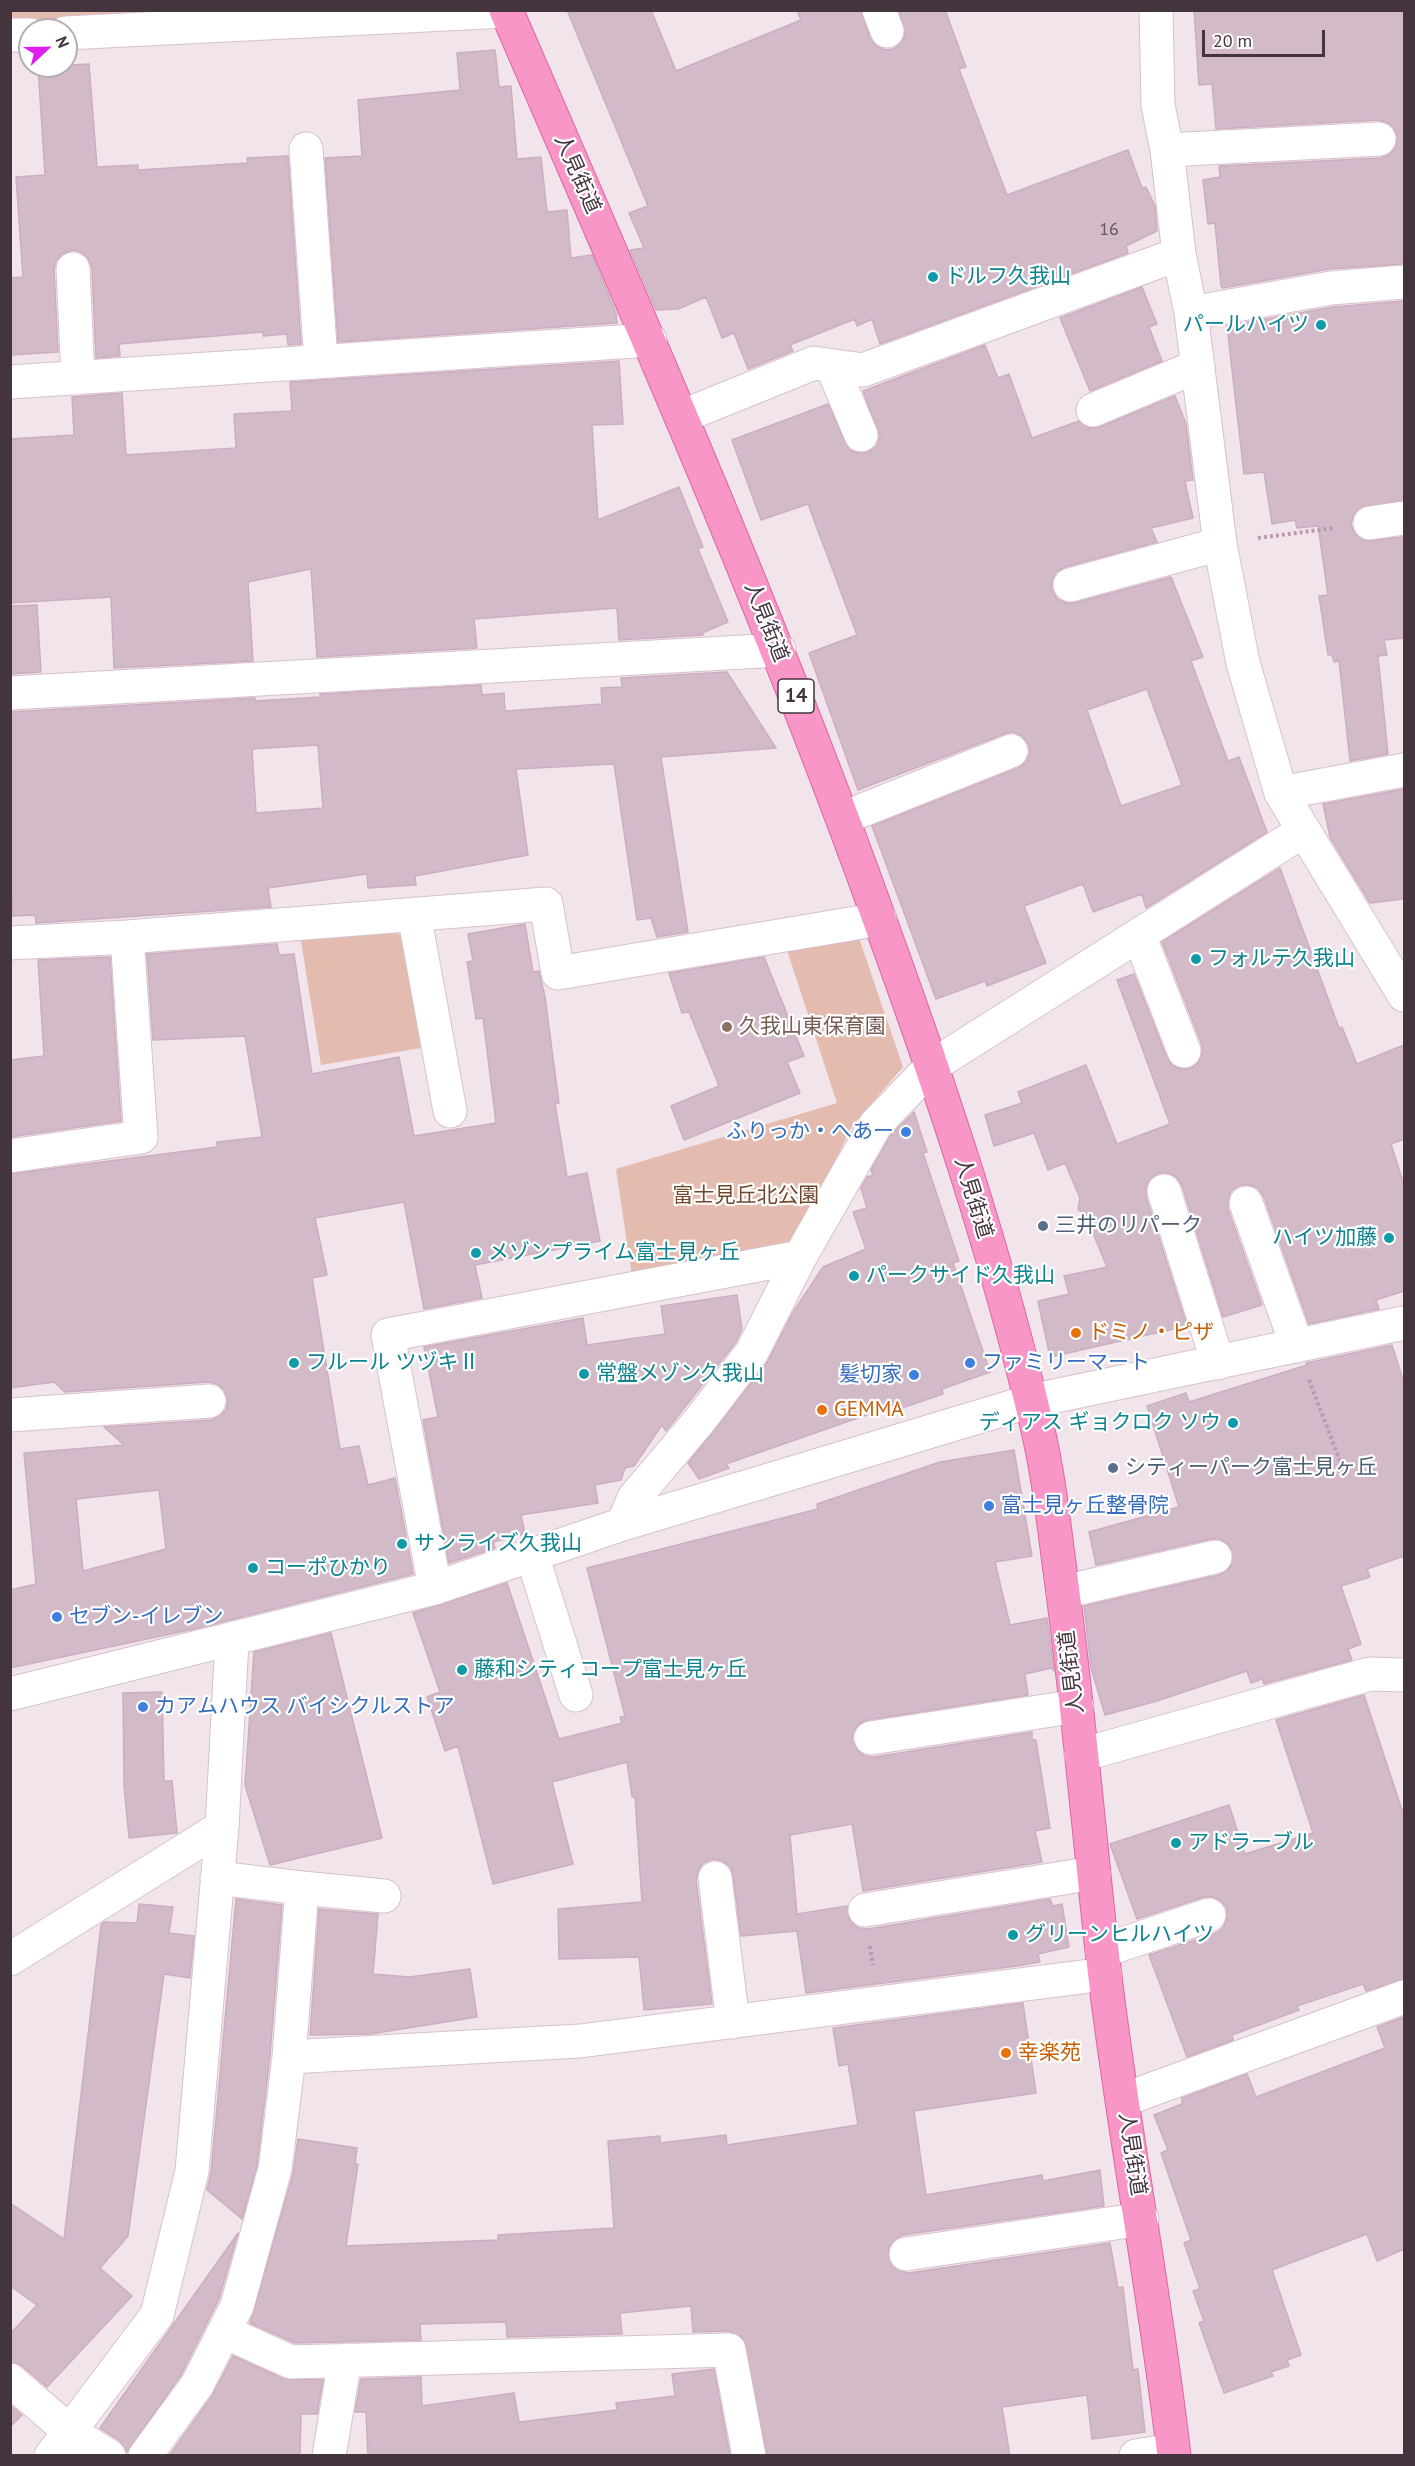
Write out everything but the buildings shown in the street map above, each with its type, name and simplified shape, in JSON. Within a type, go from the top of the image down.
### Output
[{"type":"main road","name":"人見街道","points":[[506,11],[682,416],[843,818],[932,1066],[1010,1319],[1031,1401],[1047,1479],[1077,1706],[1104,1963],[1174,2453]]},
{"type":"street","points":[[1156,10],[1158,105],[1167,150],[1179,254],[1191,313],[1220,544],[1243,663],[1281,793],[1404,995]]},
{"type":"street","points":[[78,32],[506,11]]},
{"type":"street","points":[[1167,150],[1379,139]]},
{"type":"street","points":[[306,149],[321,361]]},
{"type":"street","points":[[682,416],[814,363],[863,370],[1179,254]]},
{"type":"street","points":[[74,269],[78,378]]},
{"type":"street","points":[[1191,313],[1331,288],[1404,282]]},
{"type":"street","points":[[10,382],[650,340]]},
{"type":"street","points":[[832,366],[861,435]]},
{"type":"street","points":[[1093,410],[1198,366]]},
{"type":"street","points":[[1370,523],[1404,518]]},
{"type":"street","points":[[1070,585],[1220,544]]},
{"type":"street","points":[[10,693],[778,651]]},
{"type":"street","points":[[843,818],[1011,751]]},
{"type":"street","points":[[1281,793],[1404,770]]},
{"type":"street","points":[[623,1524],[634,1498],[700,1420],[752,1352],[800,1257],[876,1124],[932,1066],[1303,831]]},
{"type":"street","points":[[10,943],[127,937],[546,904],[558,973],[880,919]]},
{"type":"street","points":[[414,914],[450,1111]]},
{"type":"street","points":[[1139,935],[1184,1051]]},
{"type":"street","points":[[10,1156],[141,1137],[127,937]]},
{"type":"street","points":[[1164,1191],[1218,1363]]},
{"type":"street","points":[[1246,1203],[1297,1346]]},
{"type":"street","points":[[435,1588],[388,1335],[800,1257]]},
{"type":"street","points":[[10,1694],[232,1641],[435,1588],[623,1524],[1031,1401],[1297,1346],[1402,1332]]},
{"type":"street","points":[[10,1415],[209,1401]]},
{"type":"street","points":[[532,1555],[576,1695]]},
{"type":"street","points":[[1063,1592],[1215,1557]]},
{"type":"street","points":[[60,2443],[157,2315],[192,2171],[222,1827],[232,1641]]},
{"type":"street","points":[[1081,1755],[1370,1674],[1404,1675]]},
{"type":"street","points":[[871,1738],[1077,1706]]},
{"type":"street","points":[[10,1959],[222,1827]]},
{"type":"street","points":[[865,1910],[1094,1873]]},
{"type":"street","points":[[217,1878],[384,1896]]},
{"type":"street","points":[[715,1878],[733,2022]]},
{"type":"street","points":[[145,2456],[197,2385],[237,2306],[275,2169],[289,2057],[302,1888]]},
{"type":"street","points":[[289,2057],[580,2041],[879,2001],[1104,1963],[1209,1915]]},
{"type":"street","points":[[1123,2100],[1404,1997]]},
{"type":"street","points":[[906,2254],[1142,2219]]},
{"type":"street","points":[[225,2332],[291,2362],[729,2350],[749,2456]]},
{"type":"street","points":[[330,2456],[345,2360]]},
{"type":"street","points":[[10,2380],[60,2443],[110,2456]]},
{"type":"street","points":[[1136,2456],[1174,2453]]},
{"type":"path","points":[[1220,544],[1370,523]]},
{"type":"path","points":[[1297,1346],[1342,1466],[1348,1472]]},
{"type":"path","points":[[865,1910],[879,2001]]},
{"type":"green space","points":[[254,10],[254,15],[78,22],[78,18],[18,18],[18,25],[11,25],[10,11]]},
{"type":"green space","points":[[389,926],[411,944],[427,1047],[321,1065],[300,935]]},
{"type":"green space","name":"富士見丘北公園","points":[[859,938],[903,1067],[852,1126],[790,1252],[633,1283],[616,1169],[837,1103],[787,950]]},
{"type":"place","name":"ドルフ久我山","points":[[933,277]]},
{"type":"place","name":"パールハイツ","points":[[1321,325]]},
{"type":"place","name":"フォルテ久我山","points":[[1196,959]]},
{"type":"place","name":"久我山東保育園","points":[[727,1027]]},
{"type":"place","name":"ふりっか・へあー","points":[[906,1132]]},
{"type":"place","name":"三井のリパーク","points":[[1043,1226]]},
{"type":"place","name":"ハイツ加藤","points":[[1389,1238]]},
{"type":"place","name":"メゾンプライム富士見ヶ丘","points":[[476,1253]]},
{"type":"place","name":"パークサイド久我山","points":[[854,1276]]},
{"type":"place","name":"ドミノ・ピザ","points":[[1076,1333]]},
{"type":"place","name":"フルール ツヅキⅡ","points":[[294,1363]]},
{"type":"place","name":"ファミリーマート","points":[[970,1363]]},
{"type":"place","name":"常盤メゾン久我山","points":[[584,1374]]},
{"type":"place","name":"髪切家","points":[[914,1375]]},
{"type":"place","name":"GEMMA","points":[[822,1410]]},
{"type":"place","name":"ディアス ギョクロク ソウ","points":[[1233,1423]]},
{"type":"place","name":"シティーパーク富士見ヶ丘","points":[[1113,1468]]},
{"type":"place","name":"富士見ヶ丘整骨院","points":[[989,1506]]},
{"type":"place","name":"サンライズ久我山","points":[[402,1544]]},
{"type":"place","name":"コーポひかり","points":[[253,1568]]},
{"type":"place","name":"セブン-イレブン","points":[[57,1617]]},
{"type":"place","name":"藤和シティコープ富士見ヶ丘","points":[[462,1670]]},
{"type":"place","name":"カアムハウス バイシクルストア","points":[[143,1707]]},
{"type":"place","name":"アドラーブル","points":[[1176,1843]]},
{"type":"place","name":"グリーンヒルハイツ","points":[[1013,1935]]},
{"type":"place","name":"幸楽苑","points":[[1006,2053]]}]
